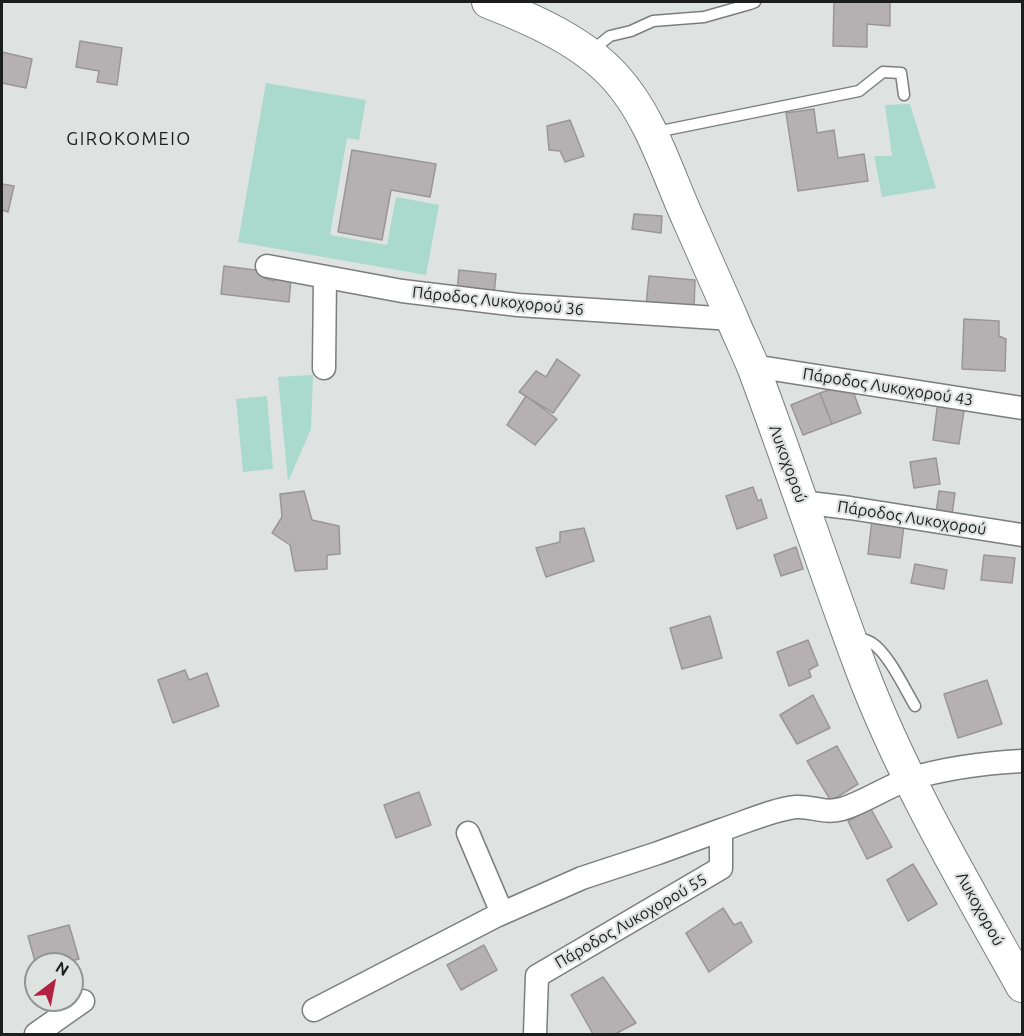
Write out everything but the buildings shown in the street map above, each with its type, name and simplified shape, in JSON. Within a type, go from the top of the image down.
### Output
[{"type":"street","name":"Λυκοχορού","points":[[488,2],[539,24],[588,54],[616,78],[652,133],[753,366],[878,710],[909,779],[1023,986]]},
{"type":"street","name":"Πάροδος Λυκοχορού 36","points":[[267,266],[402,291],[518,305],[732,319]]},
{"type":"street","points":[[324,278],[324,368]]},
{"type":"street","name":"Πάροδος Λυκοχορού 43","points":[[753,366],[1023,408]]},
{"type":"street","name":"Πάροδος Λυκοχορού","points":[[801,502],[1023,535]]},
{"type":"street","points":[[314,1010],[502,913],[582,878],[792,808],[824,811],[846,808],[909,779],[966,766],[1023,761]]},
{"type":"street","name":"Πάροδος Λυκοχορού 55","points":[[535,1035],[537,976],[721,868],[721,830]]},
{"type":"street","points":[[468,833],[502,913]]},
{"type":"street","points":[[36,1035],[66,1012]]},
{"type":"lane","points":[[588,54],[610,36],[631,31],[653,21],[704,17],[755,2]]},
{"type":"lane","points":[[652,133],[859,91],[884,72],[901,72],[904,95]]},
{"type":"lane","points":[[851,640],[863,639],[877,647],[893,668],[915,706]]},
{"type":"green space","points":[[266,83],[366,100],[359,140],[347,138],[330,235],[387,245],[396,197],[439,205],[426,275],[238,242]]},
{"type":"green space","points":[[910,104],[936,188],[882,197],[874,156],[892,156],[885,105]]},
{"type":"green space","points":[[313,375],[311,429],[288,482],[278,377]]},
{"type":"green space","points":[[267,396],[273,469],[243,472],[236,399]]},
{"type":"district","name":"GIROKOMEIO","points":[[129,139]]}]
